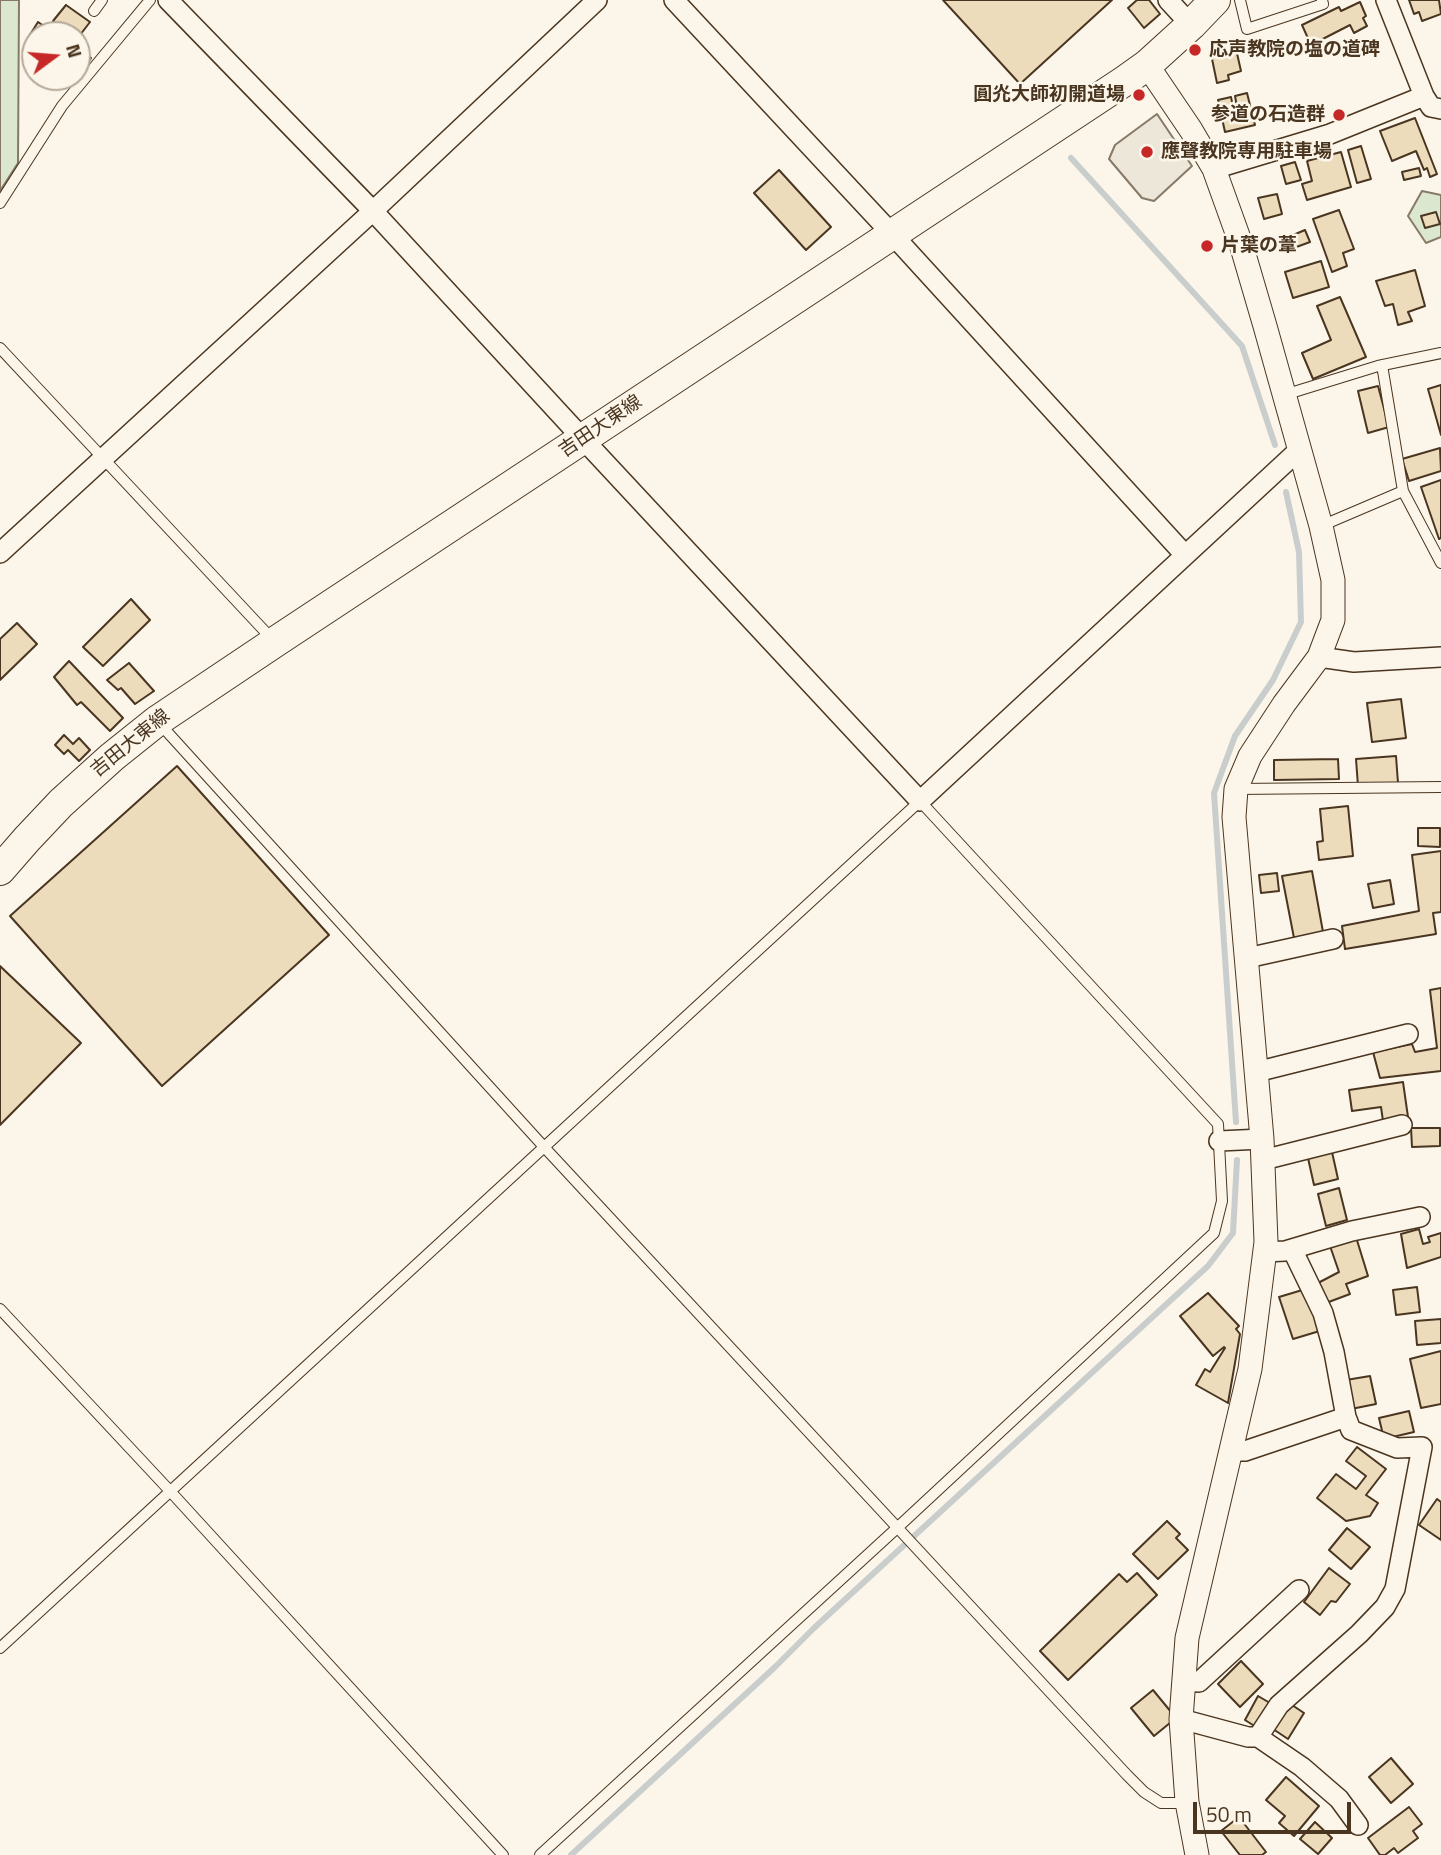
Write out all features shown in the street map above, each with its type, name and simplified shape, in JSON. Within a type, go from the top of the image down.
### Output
[{"type":"main road","name":"吉田大東線","points":[[0,870],[61,803],[112,757],[158,722],[1147,65],[1215,0]]},
{"type":"street","points":[[168,0],[373,211],[920,801],[1300,449]]},
{"type":"street","points":[[0,553],[373,211],[597,0]]},
{"type":"street","points":[[674,0],[1185,555]]},
{"type":"street","points":[[1168,0],[1191,25]]},
{"type":"street","points":[[1386,0],[1424,96],[1431,107],[1441,109]]},
{"type":"street","points":[[1147,65],[1214,169],[1241,244],[1300,449],[1333,580],[1333,620],[1319,657],[1250,756],[1236,789],[1234,817],[1263,1149],[1265,1252],[1250,1369],[1187,1639],[1181,1719],[1187,1802],[1197,1855]]},
{"type":"street","points":[[1214,169],[1329,134],[1424,96]]},
{"type":"street","points":[[1319,657],[1353,662],[1441,657]]},
{"type":"street","points":[[1247,957],[1332,939]]},
{"type":"street","points":[[1256,1072],[1408,1034]]},
{"type":"street","points":[[1219,1141],[1263,1149],[1402,1125]]},
{"type":"street","points":[[1265,1252],[1292,1249],[1352,1231],[1420,1217]]},
{"type":"street","points":[[1258,1737],[1279,1705],[1385,1608],[1395,1588],[1422,1447],[1397,1448],[1351,1430],[1323,1313],[1292,1249]]},
{"type":"street","points":[[1232,1451],[1245,1451],[1346,1417]]},
{"type":"street","points":[[1183,1681],[1199,1682],[1298,1590]]},
{"type":"street","points":[[1181,1719],[1248,1737],[1258,1737],[1302,1767],[1339,1800],[1358,1825]]},
{"type":"lane","points":[[93,11],[102,0]]},
{"type":"lane","points":[[0,203],[62,106],[150,0]]},
{"type":"lane","points":[[1240,0],[1247,29],[1323,4],[1322,0]]},
{"type":"lane","points":[[0,348],[275,642]]},
{"type":"lane","points":[[1284,395],[1382,365],[1441,353]]},
{"type":"lane","points":[[1382,365],[1403,491],[1441,564]]},
{"type":"lane","points":[[1321,526],[1403,491]]},
{"type":"lane","points":[[158,722],[545,1148],[1144,1792],[1161,1803],[1187,1802]]},
{"type":"lane","points":[[1236,789],[1441,787]]},
{"type":"lane","points":[[0,1648],[920,801],[1218,1124],[1222,1201],[1214,1233],[900,1531],[540,1855]]},
{"type":"lane","points":[[0,1309],[503,1855]]},
{"type":"green space","points":[[0,0],[19,0],[18,163],[0,191]]},
{"type":"green space","points":[[1422,191],[1441,195],[1441,237],[1426,243],[1408,216]]},
{"type":"shaded area","name":"應聲教院専用駐車場","points":[[1157,114],[1192,166],[1154,201],[1142,198],[1109,159],[1115,145]]},
{"type":"building","points":[[943,0],[1112,0],[1020,84]]},
{"type":"building","points":[[1137,0],[1149,0],[1160,14],[1144,28],[1128,8]]},
{"type":"building","points":[[1409,0],[1439,0],[1441,14],[1422,21],[1419,12],[1414,14]]},
{"type":"building","points":[[1360,2],[1367,26],[1354,33],[1350,25],[1311,45],[1302,25],[1339,7],[1341,11]]},
{"type":"building","points":[[66,5],[89,21],[53,21]]},
{"type":"building","points":[[1236,49],[1241,71],[1228,75],[1229,80],[1217,83],[1211,54]]},
{"type":"building","points":[[1247,93],[1255,125],[1225,132],[1218,100],[1231,97],[1233,107],[1237,107],[1235,96]]},
{"type":"building","points":[[1415,118],[1437,174],[1430,177],[1416,151],[1392,161],[1380,131]]},
{"type":"building","points":[[1361,146],[1371,179],[1357,183],[1348,150]]},
{"type":"building","points":[[1341,152],[1351,187],[1307,200],[1302,184],[1312,181],[1307,161]]},
{"type":"building","points":[[1295,162],[1301,180],[1286,184],[1281,166]]},
{"type":"building","points":[[1419,168],[1421,176],[1404,180],[1402,172]]},
{"type":"building","points":[[779,170],[831,227],[806,250],[754,193]]},
{"type":"building","points":[[1277,194],[1282,214],[1264,219],[1258,198]]},
{"type":"building","points":[[1339,210],[1354,249],[1343,253],[1347,266],[1332,272],[1313,219]]},
{"type":"building","points":[[1436,212],[1440,224],[1425,228],[1421,216]]},
{"type":"building","points":[[1305,230],[1310,242],[1291,249],[1286,238]]},
{"type":"building","points":[[1321,261],[1329,287],[1293,298],[1285,272]]},
{"type":"building","points":[[1415,270],[1425,306],[1408,312],[1412,321],[1398,325],[1393,304],[1385,306],[1376,281]]},
{"type":"building","points":[[1340,297],[1366,357],[1313,379],[1302,353],[1331,340],[1317,306]]},
{"type":"building","points":[[1441,385],[1441,435],[1428,389]]},
{"type":"building","points":[[1378,386],[1389,427],[1368,433],[1358,391]]},
{"type":"building","points":[[1440,448],[1441,471],[1409,481],[1402,459]]},
{"type":"building","points":[[1441,480],[1441,538],[1439,539],[1421,487]]},
{"type":"building","points":[[131,599],[150,620],[103,666],[83,647]]},
{"type":"building","points":[[17,623],[37,644],[0,680],[0,639]]},
{"type":"building","points":[[69,661],[123,718],[110,731],[81,702],[77,705],[54,677]]},
{"type":"building","points":[[129,663],[154,691],[135,704],[121,688],[118,690],[107,680]]},
{"type":"building","points":[[1401,699],[1406,738],[1372,742],[1367,703]]},
{"type":"building","points":[[64,735],[73,744],[79,738],[90,750],[79,761],[68,750],[64,754],[55,745]]},
{"type":"building","points":[[1396,756],[1398,783],[1358,786],[1356,759]]},
{"type":"building","points":[[1338,759],[1339,779],[1274,780],[1274,760]]},
{"type":"building","points":[[177,766],[329,935],[162,1086],[10,916]]},
{"type":"building","points":[[1348,806],[1353,856],[1319,860],[1317,842],[1323,841],[1320,809]]},
{"type":"building","points":[[1418,828],[1440,828],[1440,847],[1418,846]]},
{"type":"building","points":[[1441,851],[1441,912],[1433,913],[1436,934],[1345,949],[1342,926],[1419,911],[1412,855]]},
{"type":"building","points":[[1312,871],[1323,932],[1294,938],[1282,876]]},
{"type":"building","points":[[1277,873],[1279,891],[1261,893],[1259,875]]},
{"type":"building","points":[[1390,880],[1394,904],[1373,908],[1368,884]]},
{"type":"building","points":[[0,966],[81,1043],[0,1125]]},
{"type":"building","points":[[1441,988],[1441,1071],[1380,1078],[1373,1052],[1412,1044],[1415,1052],[1437,1048],[1430,990]]},
{"type":"building","points":[[1403,1082],[1408,1117],[1383,1121],[1381,1107],[1352,1111],[1349,1090]]},
{"type":"building","points":[[1411,1128],[1440,1128],[1440,1146],[1412,1147]]},
{"type":"building","points":[[1332,1152],[1338,1179],[1314,1185],[1308,1158]]},
{"type":"building","points":[[1339,1188],[1347,1220],[1326,1226],[1318,1194]]},
{"type":"building","points":[[1419,1229],[1423,1244],[1430,1242],[1428,1237],[1441,1233],[1441,1257],[1407,1268],[1401,1234]]},
{"type":"building","points":[[1356,1237],[1368,1276],[1346,1284],[1350,1294],[1326,1303],[1318,1283],[1339,1272],[1330,1246]]},
{"type":"building","points":[[1417,1287],[1420,1312],[1396,1315],[1393,1290]]},
{"type":"building","points":[[1309,1288],[1323,1330],[1293,1339],[1279,1297]]},
{"type":"building","points":[[1208,1293],[1239,1326],[1236,1329],[1240,1334],[1228,1403],[1196,1385],[1205,1369],[1210,1372],[1225,1348],[1213,1356],[1180,1316]]},
{"type":"building","points":[[1441,1319],[1441,1343],[1417,1345],[1415,1321]]},
{"type":"building","points":[[1441,1351],[1441,1404],[1421,1408],[1410,1359]]},
{"type":"building","points":[[1370,1376],[1376,1404],[1351,1409],[1346,1380]]},
{"type":"building","points":[[1409,1411],[1414,1432],[1384,1439],[1379,1418]]},
{"type":"building","points":[[1357,1447],[1386,1469],[1366,1495],[1378,1503],[1370,1516],[1346,1521],[1317,1498],[1336,1474],[1356,1489],[1366,1476],[1346,1461]]},
{"type":"building","points":[[1437,1499],[1441,1502],[1441,1540],[1419,1525]]},
{"type":"building","points":[[1167,1521],[1180,1534],[1176,1538],[1188,1550],[1158,1579],[1133,1554]]},
{"type":"building","points":[[1347,1528],[1370,1547],[1351,1569],[1329,1550]]},
{"type":"building","points":[[1329,1568],[1350,1584],[1336,1602],[1331,1601],[1320,1615],[1304,1602]]},
{"type":"building","points":[[1137,1573],[1157,1595],[1068,1680],[1040,1651],[1119,1574],[1127,1582]]},
{"type":"building","points":[[1241,1661],[1263,1684],[1240,1707],[1218,1684]]},
{"type":"building","points":[[1153,1690],[1176,1718],[1154,1736],[1131,1708]]},
{"type":"building","points":[[1258,1696],[1270,1703],[1256,1727],[1245,1720]]},
{"type":"building","points":[[1289,1703],[1304,1713],[1288,1739],[1273,1729]]},
{"type":"building","points":[[1391,1758],[1413,1784],[1391,1803],[1369,1777]]},
{"type":"building","points":[[1286,1777],[1319,1806],[1294,1836],[1279,1823],[1285,1816],[1266,1800]]},
{"type":"building","points":[[1409,1807],[1422,1824],[1413,1831],[1418,1838],[1398,1853],[1394,1848],[1385,1855],[1380,1855],[1368,1838]]},
{"type":"building","points":[[1239,1817],[1266,1852],[1262,1855],[1240,1855],[1221,1831]]},
{"type":"building","points":[[1315,1822],[1332,1838],[1318,1854],[1300,1839]]},
{"type":"waterway","points":[[1071,158],[1242,346],[1275,445]]},
{"type":"waterway","points":[[1236,1122],[1214,793],[1235,736],[1273,680],[1301,622],[1299,552],[1286,492]]},
{"type":"waterway","points":[[571,1855],[1208,1266],[1233,1233],[1237,1160]]},
{"type":"place","name":"応声教院の塩の道碑","points":[[1195,50]]},
{"type":"place","name":"圓灮大師初開道場","points":[[1139,95]]},
{"type":"place","name":"参道の石造群","points":[[1339,115]]},
{"type":"place","name":"應聲教院専用駐車場","points":[[1147,152]]},
{"type":"place","name":"片葉の葦","points":[[1207,246]]}]
